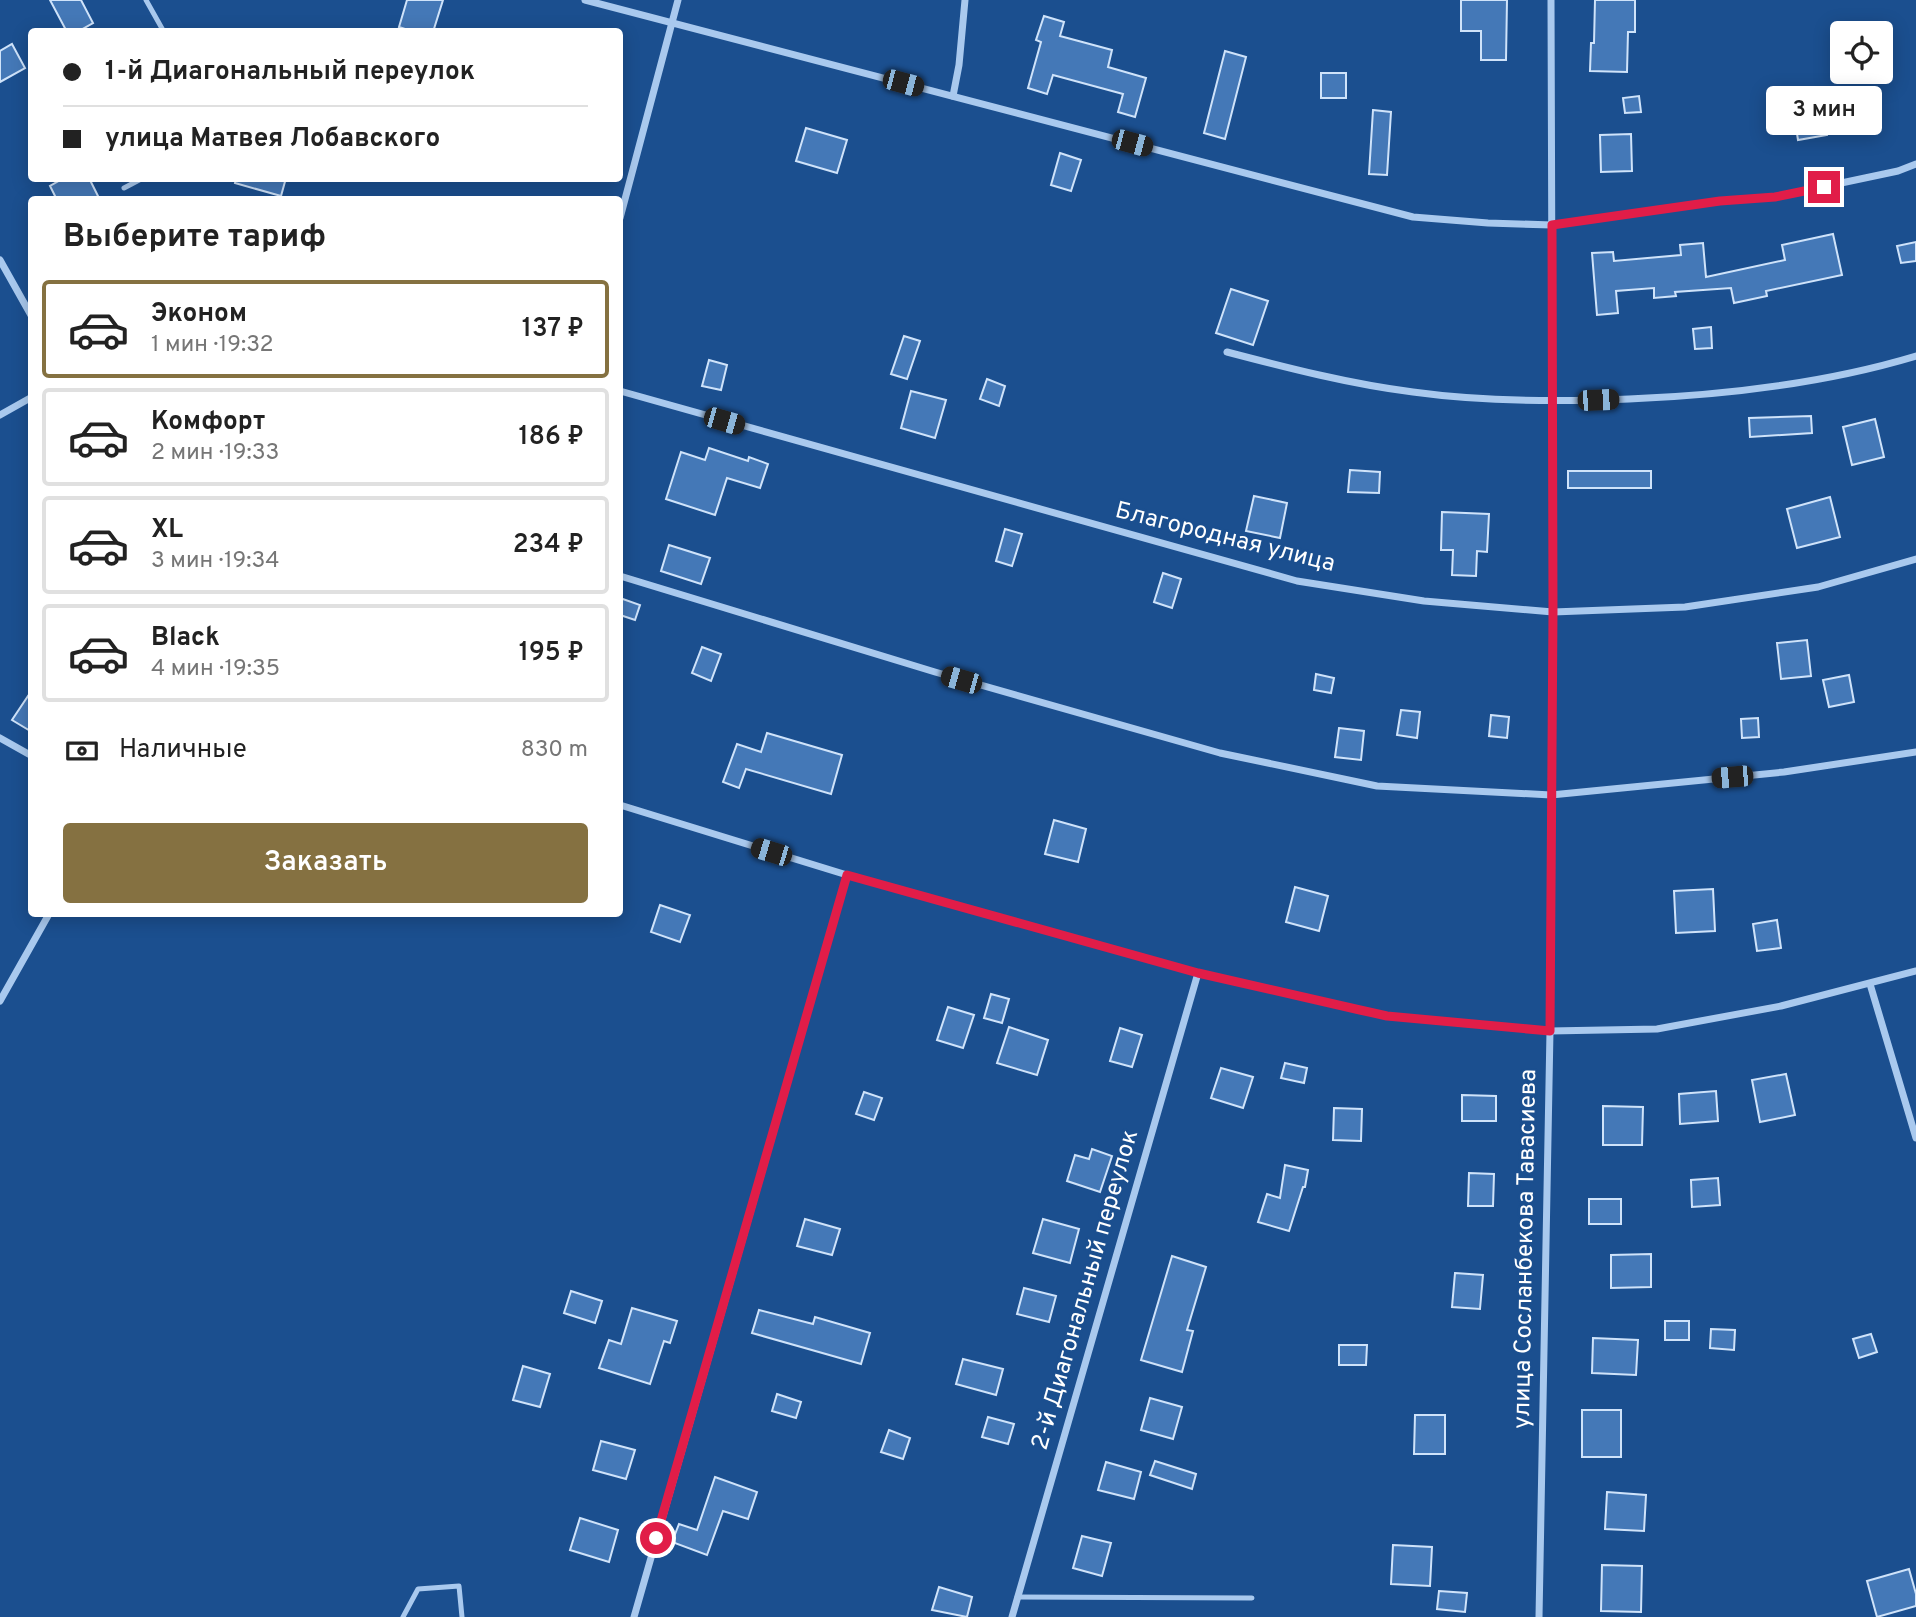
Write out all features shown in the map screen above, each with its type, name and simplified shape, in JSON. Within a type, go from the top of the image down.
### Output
[{"type":"street","points":[[585,0],[1413,217],[1552,225],[1720,201],[1775,197],[1898,171],[1916,164]]},
{"type":"street","points":[[623,206],[678,0]]},
{"type":"street","points":[[953,96],[959,65],[965,0]]},
{"type":"street","name":"улица Сосланбекова Тавасиева","points":[[1539,1617],[1550,1031],[1553,612],[1551,0]]},
{"type":"street","points":[[0,260],[28,310]]},
{"type":"street","points":[[1227,352],[1301,371],[1411,392],[1475,399],[1551,402],[1668,397],[1755,389],[1846,374],[1916,356]]},
{"type":"street","name":"Благородная улица","points":[[623,392],[1297,581],[1424,601],[1553,612],[1685,607],[1818,587],[1916,559]]},
{"type":"street","points":[[0,415],[28,399]]},
{"type":"street","points":[[623,577],[935,672],[1220,753],[1377,786],[1551,794],[1784,772],[1916,752]]},
{"type":"street","points":[[0,738],[28,754]]},
{"type":"street","points":[[623,806],[847,875],[1198,973],[1387,1016],[1550,1031],[1657,1029],[1781,1006],[1916,971]]},
{"type":"street","points":[[634,1617],[847,875]]},
{"type":"street","points":[[0,1001],[47,917]]},
{"type":"street","name":"2-й Диагональный переулок","points":[[1012,1617],[1198,973]]},
{"type":"street","points":[[1870,984],[1916,1138]]},
{"type":"lane","points":[[146,0],[162,28]]},
{"type":"lane","points":[[124,188],[136,182]]},
{"type":"lane","points":[[403,1617],[418,1589],[459,1586],[462,1617]]},
{"type":"lane","points":[[1017,1597],[1252,1598]]},
{"type":"building","points":[[50,0],[81,0],[93,23],[84,28],[65,28]]},
{"type":"building","points":[[407,0],[443,0],[434,28],[399,27]]},
{"type":"building","points":[[1461,0],[1507,0],[1506,60],[1481,60],[1481,31],[1461,31]]},
{"type":"building","points":[[1595,0],[1635,0],[1635,32],[1628,32],[1627,72],[1590,71]]},
{"type":"building","points":[[1044,16],[1064,22],[1060,36],[1112,50],[1108,67],[1146,78],[1135,117],[1118,112],[1123,94],[1053,75],[1047,94],[1028,88],[1041,42],[1036,40]]},
{"type":"building","points":[[12,44],[25,68],[0,82],[0,51]]},
{"type":"building","points":[[1225,51],[1246,57],[1225,139],[1204,133]]},
{"type":"building","points":[[1321,73],[1346,73],[1346,98],[1321,98]]},
{"type":"building","points":[[1639,96],[1641,112],[1625,113],[1623,98]]},
{"type":"building","points":[[1822,103],[1827,135],[1798,140],[1793,108]]},
{"type":"building","points":[[1373,110],[1391,112],[1387,175],[1369,174]]},
{"type":"building","points":[[806,128],[847,140],[837,173],[796,161]]},
{"type":"building","points":[[1631,134],[1632,171],[1601,172],[1600,135]]},
{"type":"building","points":[[1060,153],[1081,160],[1071,191],[1051,185]]},
{"type":"building","points":[[57,182],[91,182],[98,196],[55,196],[50,186]]},
{"type":"building","points":[[235,182],[285,182],[281,196]]},
{"type":"building","points":[[1833,234],[1842,275],[1766,291],[1767,296],[1734,303],[1731,288],[1675,292],[1676,296],[1654,298],[1654,288],[1616,291],[1618,313],[1597,315],[1592,253],[1613,252],[1614,261],[1681,255],[1680,245],[1703,243],[1706,277],[1785,260],[1782,245]]},
{"type":"building","points":[[1916,242],[1916,261],[1901,263],[1897,246]]},
{"type":"building","points":[[1231,289],[1268,301],[1253,345],[1216,333]]},
{"type":"building","points":[[1711,327],[1712,348],[1695,349],[1693,329]]},
{"type":"building","points":[[904,336],[920,341],[907,379],[891,374]]},
{"type":"building","points":[[709,360],[727,365],[721,390],[702,386]]},
{"type":"building","points":[[987,379],[1005,386],[999,406],[980,399]]},
{"type":"building","points":[[911,391],[946,400],[935,438],[901,428]]},
{"type":"building","points":[[1811,416],[1812,433],[1750,437],[1749,418]]},
{"type":"building","points":[[1875,419],[1884,457],[1852,465],[1843,427]]},
{"type":"building","points":[[709,448],[748,461],[749,457],[768,464],[760,488],[727,478],[715,515],[666,499],[681,452],[705,460]]},
{"type":"building","points":[[1350,470],[1380,472],[1379,493],[1348,492]]},
{"type":"building","points":[[1568,471],[1651,471],[1651,488],[1568,488]]},
{"type":"building","points":[[1254,496],[1287,503],[1280,538],[1246,531]]},
{"type":"building","points":[[1830,497],[1840,537],[1797,548],[1787,509]]},
{"type":"building","points":[[1442,512],[1489,514],[1487,552],[1477,551],[1476,576],[1452,575],[1453,550],[1441,550]]},
{"type":"building","points":[[1005,529],[1022,534],[1012,566],[996,561]]},
{"type":"building","points":[[669,545],[710,558],[701,584],[661,571]]},
{"type":"building","points":[[1163,573],[1181,579],[1172,608],[1154,602]]},
{"type":"building","points":[[623,599],[640,605],[635,620],[623,616]]},
{"type":"building","points":[[1807,640],[1811,676],[1781,679],[1777,643]]},
{"type":"building","points":[[702,647],[721,654],[711,681],[692,673]]},
{"type":"building","points":[[1316,674],[1334,678],[1331,693],[1314,690]]},
{"type":"building","points":[[1849,675],[1854,702],[1829,707],[1823,680]]},
{"type":"building","points":[[28,696],[28,730],[12,720]]},
{"type":"building","points":[[1401,710],[1420,712],[1417,738],[1397,735]]},
{"type":"building","points":[[1491,715],[1509,717],[1507,738],[1489,736]]},
{"type":"building","points":[[1758,718],[1759,737],[1742,738],[1741,719]]},
{"type":"building","points":[[1339,728],[1364,731],[1361,760],[1335,757]]},
{"type":"building","points":[[767,733],[842,755],[831,794],[746,769],[739,788],[723,782],[737,744],[761,752]]},
{"type":"building","points":[[1054,820],[1086,829],[1078,862],[1045,854]]},
{"type":"building","points":[[1295,887],[1328,896],[1319,931],[1286,922]]},
{"type":"building","points":[[1713,889],[1715,931],[1676,933],[1674,891]]},
{"type":"building","points":[[660,905],[690,915],[680,942],[651,932]]},
{"type":"building","points":[[1777,920],[1781,948],[1757,951],[1753,924]]},
{"type":"building","points":[[991,994],[1009,999],[1002,1023],[984,1018]]},
{"type":"building","points":[[948,1007],[974,1015],[963,1048],[937,1040]]},
{"type":"building","points":[[1009,1027],[1048,1040],[1037,1075],[997,1063]]},
{"type":"building","points":[[1120,1028],[1142,1035],[1132,1067],[1110,1061]]},
{"type":"building","points":[[1285,1063],[1307,1068],[1304,1083],[1281,1078]]},
{"type":"building","points":[[1221,1068],[1253,1077],[1243,1108],[1211,1098]]},
{"type":"building","points":[[1786,1074],[1795,1115],[1760,1122],[1752,1080]]},
{"type":"building","points":[[1716,1091],[1718,1121],[1680,1124],[1679,1094]]},
{"type":"building","points":[[864,1092],[882,1098],[874,1120],[856,1114]]},
{"type":"building","points":[[1462,1095],[1496,1096],[1496,1121],[1462,1121]]},
{"type":"building","points":[[1603,1106],[1643,1107],[1642,1145],[1603,1145]]},
{"type":"building","points":[[1334,1108],[1362,1109],[1361,1141],[1333,1140]]},
{"type":"building","points":[[1092,1149],[1112,1156],[1100,1192],[1067,1181],[1075,1155],[1089,1159]]},
{"type":"building","points":[[1285,1165],[1308,1170],[1305,1187],[1289,1231],[1258,1222],[1267,1194],[1280,1198]]},
{"type":"building","points":[[1469,1173],[1494,1174],[1493,1206],[1468,1206]]},
{"type":"building","points":[[1718,1178],[1720,1205],[1692,1207],[1691,1180]]},
{"type":"building","points":[[1589,1199],[1621,1199],[1621,1224],[1589,1224]]},
{"type":"building","points":[[805,1219],[840,1229],[832,1255],[797,1246]]},
{"type":"building","points":[[1043,1219],[1079,1229],[1070,1263],[1033,1253]]},
{"type":"building","points":[[1651,1254],[1651,1287],[1611,1288],[1611,1255]]},
{"type":"building","points":[[1172,1256],[1206,1267],[1187,1330],[1193,1331],[1182,1372],[1141,1360]]},
{"type":"building","points":[[1455,1273],[1483,1275],[1480,1309],[1452,1307]]},
{"type":"building","points":[[1024,1288],[1056,1296],[1049,1322],[1017,1314]]},
{"type":"building","points":[[571,1291],[602,1301],[595,1323],[564,1313]]},
{"type":"building","points":[[632,1308],[677,1321],[670,1343],[664,1341],[650,1384],[599,1368],[609,1340],[621,1344]]},
{"type":"building","points":[[759,1310],[813,1324],[815,1317],[870,1333],[861,1364],[752,1333]]},
{"type":"building","points":[[1665,1321],[1689,1321],[1689,1340],[1665,1340]]},
{"type":"building","points":[[1711,1329],[1735,1330],[1734,1350],[1710,1348]]},
{"type":"building","points":[[1871,1334],[1877,1352],[1859,1358],[1853,1339]]},
{"type":"building","points":[[1593,1338],[1638,1340],[1636,1375],[1592,1373]]},
{"type":"building","points":[[1339,1345],[1367,1345],[1366,1365],[1339,1365]]},
{"type":"building","points":[[963,1359],[1003,1369],[996,1395],[956,1384]]},
{"type":"building","points":[[523,1366],[550,1374],[540,1407],[513,1400]]},
{"type":"building","points":[[777,1394],[801,1402],[796,1418],[772,1411]]},
{"type":"building","points":[[1150,1398],[1182,1407],[1173,1439],[1141,1430]]},
{"type":"building","points":[[1582,1410],[1621,1410],[1621,1457],[1582,1457]]},
{"type":"building","points":[[1415,1415],[1445,1415],[1445,1454],[1414,1454]]},
{"type":"building","points":[[988,1417],[1014,1424],[1008,1444],[982,1437]]},
{"type":"building","points":[[889,1430],[910,1438],[903,1459],[881,1452]]},
{"type":"building","points":[[601,1441],[635,1450],[626,1479],[593,1470]]},
{"type":"building","points":[[1155,1461],[1196,1474],[1192,1489],[1150,1475]]},
{"type":"building","points":[[1106,1462],[1141,1472],[1134,1499],[1098,1490]]},
{"type":"building","points":[[715,1477],[757,1492],[748,1519],[723,1511],[707,1555],[672,1542],[679,1524],[697,1530]]},
{"type":"building","points":[[1607,1492],[1646,1495],[1644,1531],[1605,1529]]},
{"type":"building","points":[[580,1518],[618,1530],[609,1562],[570,1550]]},
{"type":"building","points":[[1082,1536],[1111,1543],[1102,1576],[1073,1568]]},
{"type":"building","points":[[1393,1545],[1432,1547],[1430,1586],[1391,1584]]},
{"type":"building","points":[[1602,1565],[1642,1566],[1641,1612],[1601,1611]]},
{"type":"building","points":[[1909,1569],[1916,1594],[1916,1606],[1877,1617],[1867,1581]]},
{"type":"building","points":[[939,1587],[972,1597],[967,1617],[932,1610]]},
{"type":"building","points":[[1439,1591],[1467,1593],[1465,1612],[1437,1609]]},
{"type":"route","points":[[656,1538],[847,875],[1198,973],[1387,1016],[1550,1031],[1552,225],[1720,201],[1775,197],[1824,187]]}]
